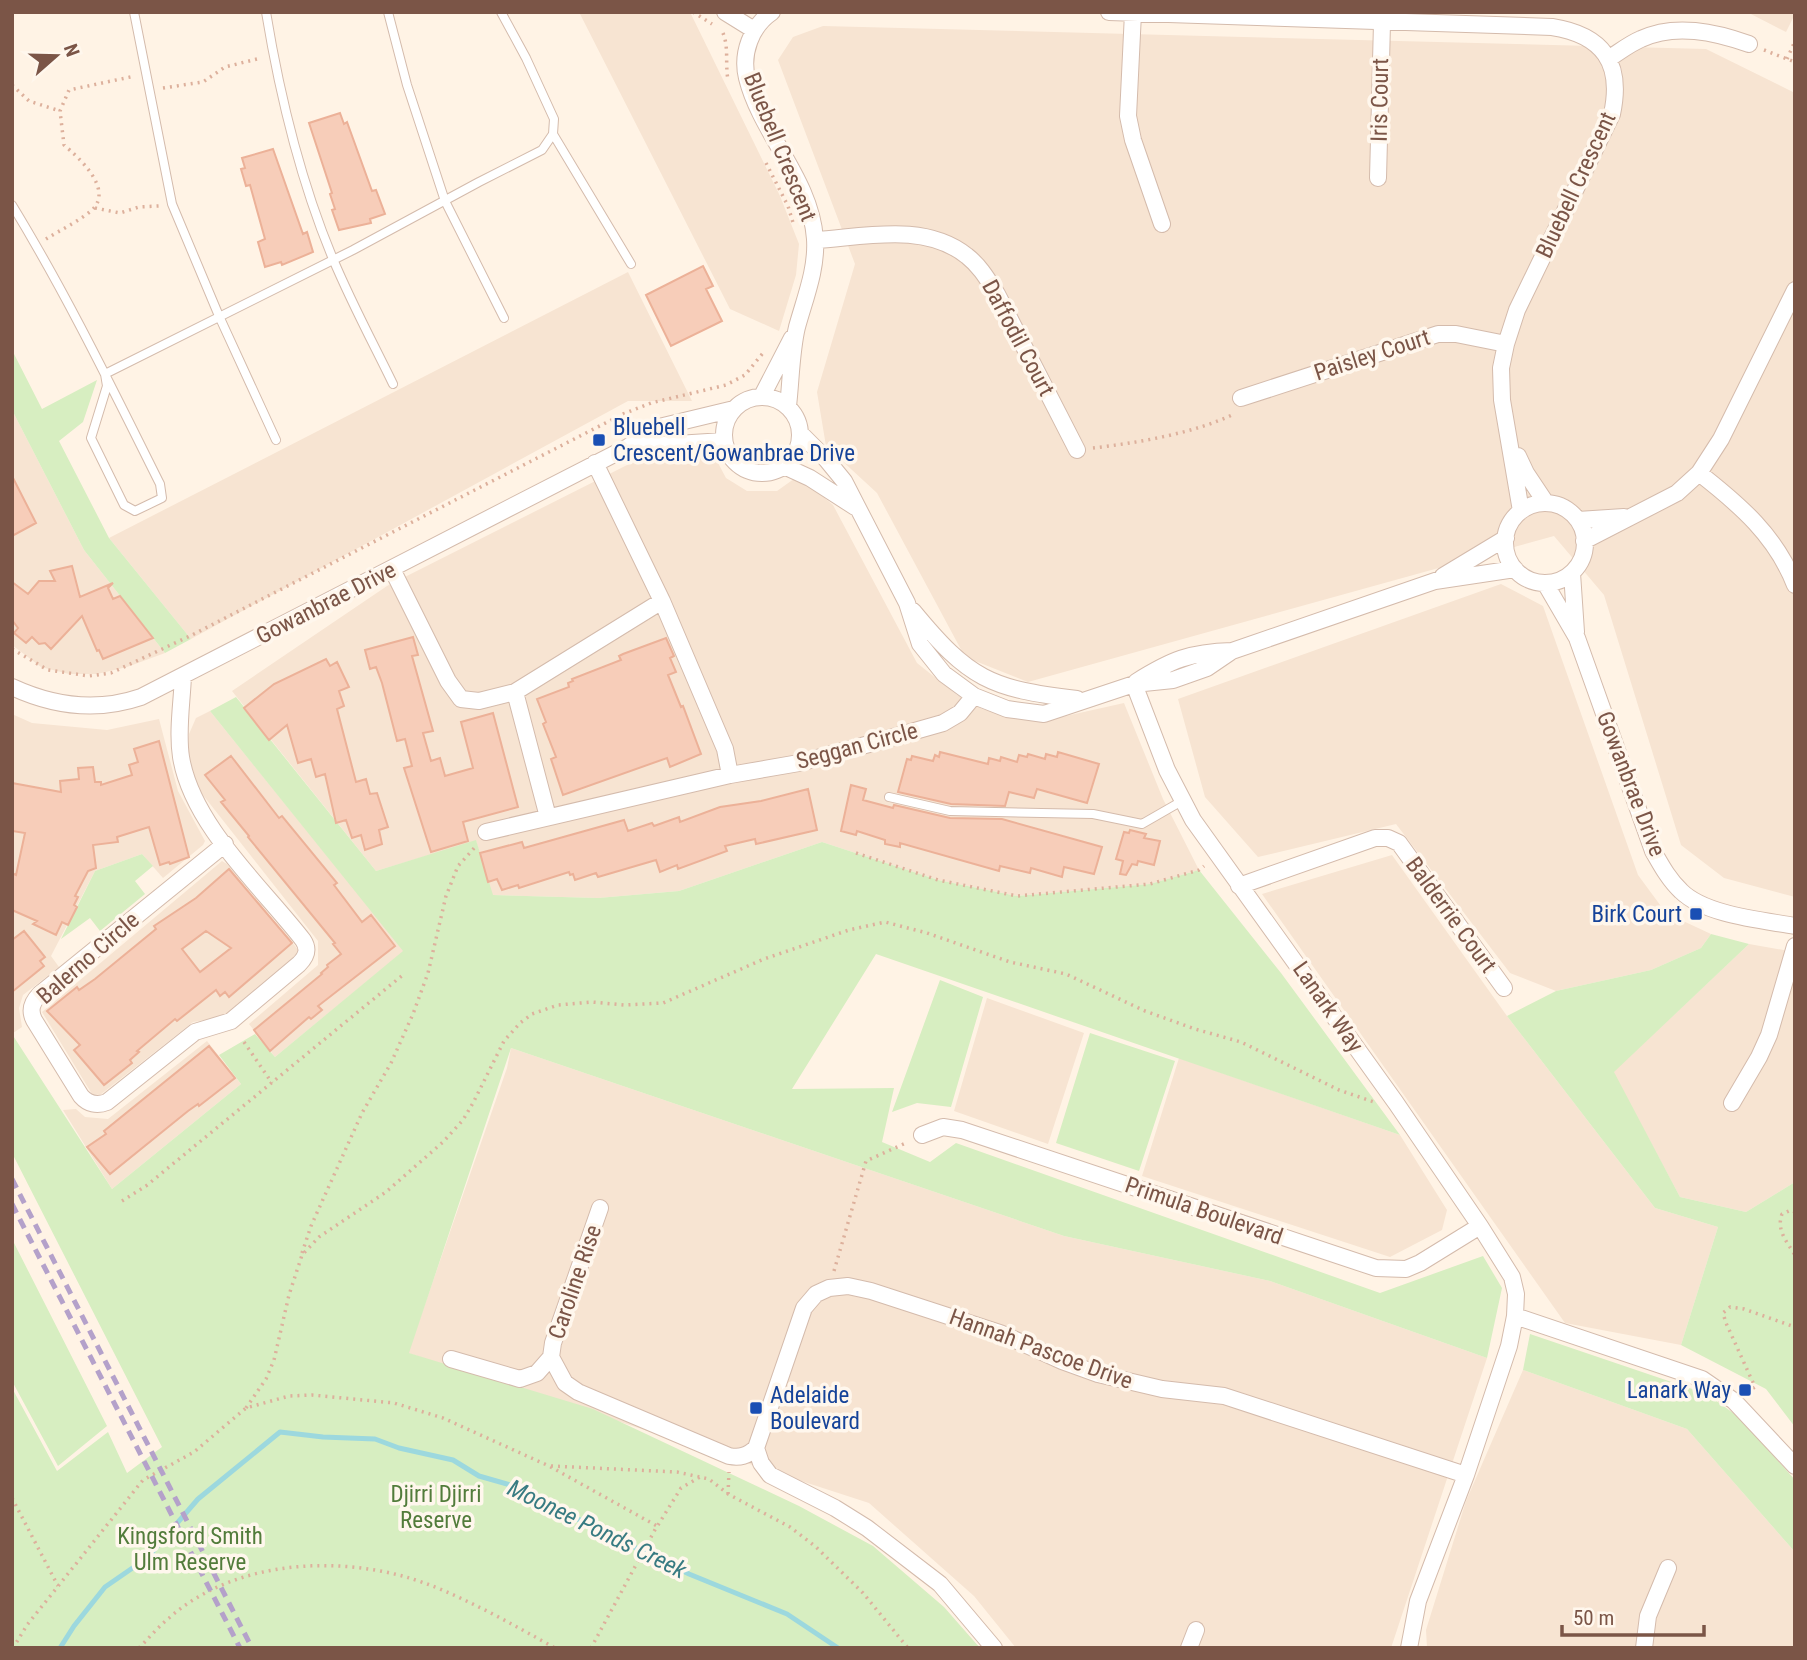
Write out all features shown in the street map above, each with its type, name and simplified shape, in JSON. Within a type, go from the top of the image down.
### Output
[{"type":"street","points":[[725,12],[754,30],[772,12]]},
{"type":"street","points":[[1109,12],[1552,27],[1572,30],[1590,39],[1608,59],[1641,39],[1666,32],[1701,32],[1726,36],[1749,44]]},
{"type":"street","points":[[1133,13],[1128,116],[1133,140],[1162,224]]},
{"type":"street","name":"Iris Court","points":[[1378,178],[1382,23]]},
{"type":"street","name":"Bluebell Crescent","points":[[754,30],[745,56],[747,77],[755,99],[809,206],[816,240],[811,280],[797,330],[788,406]]},
{"type":"street","name":"Bluebell Crescent","points":[[1521,511],[1502,400],[1501,368],[1517,310],[1612,114],[1616,78],[1608,59]]},
{"type":"street","name":"Daffodil Court","points":[[816,240],[906,234],[927,237],[950,245],[968,257],[983,272],[997,294],[1077,450]]},
{"type":"street","points":[[1584,541],[1677,493],[1699,473],[1721,439],[1795,290]]},
{"type":"street","name":"Bluebell Crescent","points":[[762,396],[797,330]]},
{"type":"street","name":"Paisley Court","points":[[1241,398],[1438,334],[1456,334],[1506,344]]},
{"type":"street","points":[[762,396],[788,406],[795,415],[801,434],[799,447],[793,458],[784,466],[774,471],[753,472],[734,461],[724,442],[724,430],[734,409],[742,402],[762,396]]},
{"type":"street","name":"Gowanbrae Drive","points":[[12,687],[40,698],[74,706],[99,706],[141,697],[628,447],[655,428],[734,409]]},
{"type":"street","points":[[801,434],[844,481],[907,603],[920,644],[944,674],[974,696],[1007,709],[1044,714],[1134,684],[1173,680],[1207,668],[1232,651],[1435,581],[1515,569]]},
{"type":"street","name":"Bluebell Crescent","points":[[1510,438],[1526,473],[1546,503]]},
{"type":"street","name":"Gowanbrae Drive","points":[[628,447],[724,442]]},
{"type":"street","points":[[595,463],[662,601],[725,749],[730,775]]},
{"type":"street","points":[[784,466],[810,478],[857,508]]},
{"type":"street","points":[[1699,473],[1755,519],[1775,545],[1795,585]]},
{"type":"street","points":[[1546,503],[1564,508],[1577,520],[1584,541],[1582,559],[1572,573],[1555,582],[1545,583],[1534,582],[1515,569],[1508,560],[1506,538],[1511,523],[1521,511],[1546,503]]},
{"type":"street","points":[[1577,520],[1631,516]]},
{"type":"street","points":[[1435,581],[1506,538]]},
{"type":"street","points":[[392,569],[448,681],[461,699],[480,701],[515,692],[662,601]]},
{"type":"street","name":"Gowanbrae Drive","points":[[1572,573],[1577,638]]},
{"type":"street","name":"Gowanbrae Drive","points":[[1545,583],[1577,638],[1653,851],[1666,873],[1682,892],[1700,904],[1742,916],[1795,926]]},
{"type":"street","points":[[907,603],[942,646],[963,665],[988,680],[1010,689],[1082,700]]},
{"type":"street","name":"Balerno Circle","points":[[183,676],[180,748],[182,766],[192,793],[225,844],[303,940],[307,949],[304,958],[234,1018],[195,1032],[107,1102],[95,1104],[85,1100],[34,1020],[31,1012],[33,1004],[40,994],[225,844]]},
{"type":"street","name":"Lanark Way","points":[[1134,684],[1167,770],[1182,801],[1239,886],[1396,1103],[1512,1278],[1516,1294],[1516,1315],[1509,1346],[1466,1475],[1419,1601],[1409,1648]]},
{"type":"street","points":[[515,692],[548,817]]},
{"type":"street","name":"Seggan Circle","points":[[486,832],[730,775],[799,763],[943,723],[960,713],[974,696]]},
{"type":"street","name":"Balderrie Court","points":[[1239,886],[1375,838],[1388,838],[1399,843],[1504,988]]},
{"type":"street","points":[[1732,1103],[1769,1035],[1795,946]]},
{"type":"street","name":"Primula Boulevard","points":[[922,1135],[943,1128],[962,1130],[1376,1268],[1406,1269],[1480,1226]]},
{"type":"street","name":"Caroline Rise","points":[[551,1357],[553,1343],[600,1208]]},
{"type":"street","name":"Hannah Pascoe Drive","points":[[829,1288],[848,1286],[871,1291],[1000,1333],[1051,1357],[1098,1374],[1162,1390],[1224,1396],[1466,1475]]},
{"type":"street","points":[[452,1359],[520,1379],[537,1373],[551,1357],[565,1383],[578,1392],[729,1456],[748,1455],[756,1448],[804,1308],[816,1294],[829,1288]]},
{"type":"street","points":[[1516,1315],[1702,1379],[1734,1401],[1795,1466]]},
{"type":"street","points":[[756,1448],[761,1463],[770,1475],[835,1508],[867,1528],[940,1584],[994,1648]]},
{"type":"street","points":[[1644,1648],[1648,1616],[1668,1568]]},
{"type":"street","points":[[1189,1648],[1196,1630]]},
{"type":"lane","points":[[134,12],[172,204],[219,316],[276,440]]},
{"type":"lane","points":[[388,12],[407,85],[446,201],[504,318]]},
{"type":"lane","points":[[105,374],[542,150],[553,134],[554,119],[549,104],[501,12]]},
{"type":"lane","points":[[269,13],[273,54],[286,115],[314,207],[333,259],[393,384]]},
{"type":"lane","points":[[553,134],[631,264]]},
{"type":"lane","points":[[12,205],[37,246],[105,374],[160,484],[162,498],[135,511],[124,505],[91,438],[107,386],[105,374]]},
{"type":"lane","points":[[889,797],[950,811],[1093,814],[1142,824],[1182,801]]},
{"type":"path","points":[[693,12],[713,25]]},
{"type":"path","points":[[723,31],[728,44],[725,56],[729,84]]},
{"type":"path","points":[[1787,58],[1795,41]]},
{"type":"path","points":[[1749,44],[1795,62]]},
{"type":"path","points":[[37,246],[94,208],[98,197],[94,176],[85,163],[64,145],[60,111],[69,90],[138,76],[155,88],[180,87],[203,82],[225,67],[273,54]]},
{"type":"path","points":[[12,85],[29,102],[60,111]]},
{"type":"path","points":[[764,158],[788,206],[795,237]]},
{"type":"path","points":[[94,208],[120,213],[139,207],[172,204]]},
{"type":"path","points":[[12,649],[48,670],[89,676],[111,673],[192,635],[623,414],[651,403],[726,385],[744,374],[765,351]]},
{"type":"path","points":[[1077,450],[1128,444],[1218,422],[1236,413],[1241,398]]},
{"type":"path","points":[[13,1648],[27,1625],[143,1479],[194,1452],[246,1408],[266,1379],[274,1360],[289,1295],[311,1226],[362,1113],[391,1063],[413,1014],[428,973],[446,896],[458,866],[469,851],[481,842],[486,832]]},
{"type":"path","points":[[856,853],[938,880],[1017,897],[1150,884],[1199,870],[1218,855]]},
{"type":"path","points":[[302,1255],[319,1237],[386,1192],[443,1142],[463,1120],[504,1041],[532,1014],[575,1002],[624,1005],[663,1003],[764,959],[849,930],[885,922],[927,933],[1010,962],[1066,974],[1145,1011],[1241,1042],[1339,1090],[1368,1101],[1396,1103]]},
{"type":"path","points":[[122,1201],[146,1186],[404,974]]},
{"type":"path","points":[[244,1042],[272,1083]]},
{"type":"path","points":[[829,1288],[866,1161],[922,1135]]},
{"type":"path","points":[[1795,1212],[1791,1210],[1782,1214],[1779,1222],[1780,1231],[1795,1255]]},
{"type":"path","points":[[1734,1401],[1755,1387],[1723,1313],[1730,1307],[1744,1309],[1795,1327]]},
{"type":"path","points":[[246,1408],[275,1399],[312,1395],[394,1403],[443,1418],[549,1466],[657,1526]]},
{"type":"path","points":[[549,1466],[677,1472],[702,1476],[727,1494],[790,1527],[817,1547],[863,1594],[908,1648]]},
{"type":"path","points":[[592,1648],[657,1526],[681,1488],[702,1476]]},
{"type":"path","points":[[12,1498],[58,1587]]},
{"type":"path","points":[[139,1648],[170,1616],[203,1594],[240,1578],[278,1568],[316,1565],[364,1569],[407,1577],[452,1596],[555,1648]]},
{"type":"shaded area","points":[[579,12],[690,12],[780,196],[799,244],[796,275],[779,331],[730,309]]},
{"type":"shaded area","points":[[1747,12],[1795,12],[1795,14],[1786,32]]},
{"type":"shaded area","points":[[823,26],[1706,49],[1795,93],[1795,897],[1724,878],[1681,845],[1604,595],[1554,536],[1028,682],[965,657],[877,493],[826,446],[817,392],[855,264],[778,60],[793,37]]},
{"type":"shaded area","points":[[628,272],[692,401],[628,401],[191,639],[109,538]]},
{"type":"shaded area","points":[[12,410],[84,550],[165,653],[127,667],[97,674],[69,674],[41,667],[12,645]]},
{"type":"shaded area","points":[[710,448],[726,478],[747,491],[777,491],[798,476],[833,505],[917,663],[957,695],[982,709],[1013,717],[1048,720],[1124,703],[1163,799],[1199,870],[1150,884],[1017,896],[938,880],[822,842],[679,891],[598,898],[492,895],[476,841],[376,871],[232,691],[387,586],[641,458]]},
{"type":"shaded area","points":[[1501,584],[1543,606],[1638,875],[1666,913],[1711,934],[1701,948],[1651,970],[1556,991],[1510,973],[1396,824],[1258,857],[1205,797],[1178,699]]},
{"type":"shaded area","points":[[210,711],[404,951],[275,1057],[249,1024],[318,965],[318,941],[199,790],[187,758],[189,734],[196,718]]},
{"type":"shaded area","points":[[12,714],[32,723],[107,730],[159,719],[178,791],[205,841],[163,878],[142,854],[95,871],[51,956],[59,967],[23,995],[19,1008],[22,1027],[13,1033]]},
{"type":"shaded area","points":[[1392,855],[1507,1016],[1655,1208],[1718,1227],[1681,1345],[1565,1323],[1262,894]]},
{"type":"shaded area","points":[[222,861],[300,952],[298,957],[224,1017],[193,1022],[100,1095],[92,1094],[42,1012]]},
{"type":"shaded area","points":[[1749,944],[1795,952],[1795,1182],[1746,1212],[1680,1197],[1613,1072]]},
{"type":"shaded area","points":[[987,998],[1084,1033],[1048,1144],[954,1111]]},
{"type":"shaded area","points":[[207,1041],[241,1084],[112,1189],[63,1110],[76,1109],[85,1117],[108,1119]]},
{"type":"shaded area","points":[[511,1048],[1064,1236],[1270,1281],[1487,1358],[1391,1648],[1016,1648],[974,1596],[869,1503],[408,1353],[507,1068]]},
{"type":"shaded area","points":[[1179,1058],[1400,1135],[1447,1210],[1442,1230],[1390,1257],[1142,1176]]},
{"type":"shaded area","points":[[1523,1370],[1687,1429],[1795,1552],[1795,1648],[1427,1648],[1426,1630],[1466,1501]]},
{"type":"green space","points":[[12,350],[42,409],[97,380],[83,422],[59,441],[109,538],[191,639],[165,653],[84,550],[12,410]]},
{"type":"green space","points":[[236,697],[376,871],[476,840],[493,895],[598,898],[679,891],[822,842],[938,880],[1017,896],[1150,884],[1199,870],[1281,973],[1400,1135],[876,954],[792,1089],[894,1088],[882,1142],[930,1162],[956,1143],[1380,1293],[1483,1256],[1502,1288],[1487,1358],[1270,1281],[1064,1236],[511,1048],[409,1353],[593,1409],[799,1506],[873,1546],[944,1607],[980,1648],[12,1648],[12,1388],[57,1471],[108,1432],[127,1473],[162,1447],[12,1153],[12,1034],[112,1189],[241,1084],[219,1055],[255,1034],[275,1057],[403,951],[210,711]]},
{"type":"green space","points":[[142,854],[153,866],[135,881],[145,894],[100,931],[90,918],[61,939],[95,871]]},
{"type":"green space","points":[[1711,934],[1749,944],[1614,1072],[1680,1197],[1746,1212],[1795,1182],[1795,1427],[1766,1389],[1681,1345],[1718,1227],[1655,1208],[1507,1016],[1556,991],[1651,970],[1701,948]]},
{"type":"green space","points":[[940,980],[983,997],[951,1107],[917,1103],[892,1112]]},
{"type":"green space","points":[[1090,1033],[1175,1061],[1139,1171],[1056,1143]]},
{"type":"green space","points":[[12,1239],[107,1426],[58,1466],[12,1381]]},
{"type":"green space","points":[[1530,1334],[1707,1394],[1740,1418],[1795,1480],[1795,1552],[1687,1429],[1523,1370]]},
{"type":"building","points":[[340,113],[344,124],[347,122],[372,191],[376,190],[385,214],[370,219],[371,223],[339,230],[332,210],[335,209],[330,194],[332,193],[309,123]]},
{"type":"building","points":[[273,149],[303,234],[307,232],[313,252],[282,265],[281,262],[265,267],[258,242],[265,239],[250,185],[246,186],[241,169],[245,168],[242,158]]},
{"type":"building","points":[[703,266],[713,286],[706,289],[722,321],[671,346],[646,295]]},
{"type":"building","points":[[12,476],[36,523],[12,536]]},
{"type":"building","points":[[72,566],[80,597],[113,583],[108,588],[113,599],[120,596],[153,638],[103,659],[82,616],[51,649],[45,643],[39,644],[32,637],[26,643],[14,633],[18,628],[12,620],[12,582],[28,594],[39,581],[55,581],[50,571]]},
{"type":"building","points":[[413,637],[418,655],[412,656],[433,731],[423,733],[431,761],[440,758],[445,776],[473,768],[461,722],[493,713],[518,807],[463,822],[468,841],[431,852],[404,768],[412,766],[405,739],[397,741],[382,683],[376,667],[370,669],[365,650]]},
{"type":"building","points":[[666,638],[674,656],[670,658],[676,672],[668,675],[701,754],[670,767],[667,758],[563,795],[551,759],[556,757],[537,699],[569,687],[568,683],[573,681],[572,679],[621,660],[619,656],[623,654]]},
{"type":"building","points":[[326,659],[330,666],[337,662],[349,687],[339,691],[344,706],[337,709],[356,782],[366,779],[370,794],[377,793],[388,827],[379,830],[382,844],[365,850],[361,835],[352,838],[346,820],[336,823],[325,774],[316,777],[311,759],[298,763],[287,725],[269,740],[244,708],[274,684]]},
{"type":"building","points":[[159,741],[189,857],[160,865],[149,827],[117,837],[118,842],[93,845],[96,868],[88,871],[75,896],[78,897],[74,905],[77,907],[68,925],[62,922],[56,935],[33,924],[37,921],[12,910],[12,873],[16,875],[25,833],[12,831],[12,783],[61,792],[60,781],[79,779],[78,768],[93,767],[95,782],[101,782],[101,785],[132,775],[129,765],[138,762],[134,749]]},
{"type":"building","points":[[940,752],[988,764],[989,758],[1000,761],[1001,757],[1017,762],[1019,755],[1027,757],[1028,754],[1045,759],[1046,754],[1057,757],[1058,752],[1099,764],[1087,803],[1037,789],[1034,798],[1009,792],[1005,806],[951,804],[898,792],[907,759],[911,760],[912,756],[933,761],[935,755],[939,757]]},
{"type":"building","points":[[231,756],[279,818],[282,816],[337,883],[334,885],[362,922],[371,915],[395,946],[318,1006],[322,1010],[311,1019],[309,1017],[270,1051],[254,1030],[322,974],[327,965],[341,954],[333,944],[335,943],[221,802],[225,800],[205,775]]},
{"type":"building","points":[[851,785],[866,789],[863,800],[893,808],[894,805],[950,818],[1002,819],[1102,847],[1094,874],[1064,867],[1062,877],[1031,868],[1030,873],[1000,866],[999,871],[900,843],[900,847],[885,844],[885,840],[857,831],[856,835],[841,831]]},
{"type":"building","points":[[808,789],[817,830],[756,844],[755,839],[725,846],[727,851],[678,869],[677,865],[660,872],[656,860],[598,877],[596,873],[575,880],[569,872],[519,888],[518,885],[502,890],[497,879],[488,882],[480,853],[522,842],[524,848],[624,820],[628,831],[679,817],[680,822],[720,807],[761,801]]},
{"type":"building","points":[[1130,830],[1146,834],[1144,838],[1160,841],[1154,865],[1138,861],[1137,865],[1132,864],[1126,875],[1120,874],[1123,861],[1116,859],[1124,832],[1129,833]]},
{"type":"building","points":[[229,869],[292,943],[229,997],[225,992],[220,996],[216,990],[177,1021],[175,1019],[137,1051],[139,1052],[130,1060],[132,1063],[104,1085],[74,1050],[80,1045],[47,1011],[77,987],[79,990],[95,979],[156,929],[154,926],[196,898]],"holes":[[[206,931],[231,948],[200,972],[182,949]]]},
{"type":"building","points":[[24,931],[45,957],[40,961],[44,966],[12,992],[12,940]]},
{"type":"building","points":[[209,1046],[235,1078],[199,1106],[198,1104],[188,1111],[110,1174],[87,1147],[106,1134],[104,1131]]},
{"type":"waterway","name":"Moonee Ponds Creek","points":[[60,1648],[105,1587],[147,1558],[198,1499],[280,1432],[375,1439],[399,1448],[453,1460],[479,1476],[517,1487],[564,1516],[596,1524],[632,1546],[689,1574],[787,1614],[838,1648]]},
{"type":"railway","points":[[12,1179],[252,1648]]},
{"type":"railway","points":[[12,1204],[240,1648]]},
{"type":"place","name":"Bluebell Crescent/Gowanbrae Drive","points":[[599,440]]},
{"type":"place","name":"Birk Court","points":[[1696,914]]},
{"type":"place","name":"Lanark Way","points":[[1745,1390]]},
{"type":"place","name":"Adelaide Boulevard","points":[[756,1408]]},
{"type":"park label","name":"Djirri Djirri Reserve","points":[[436,1507]]},
{"type":"park label","name":"Kingsford Smith Ulm Reserve","points":[[190,1549]]}]
